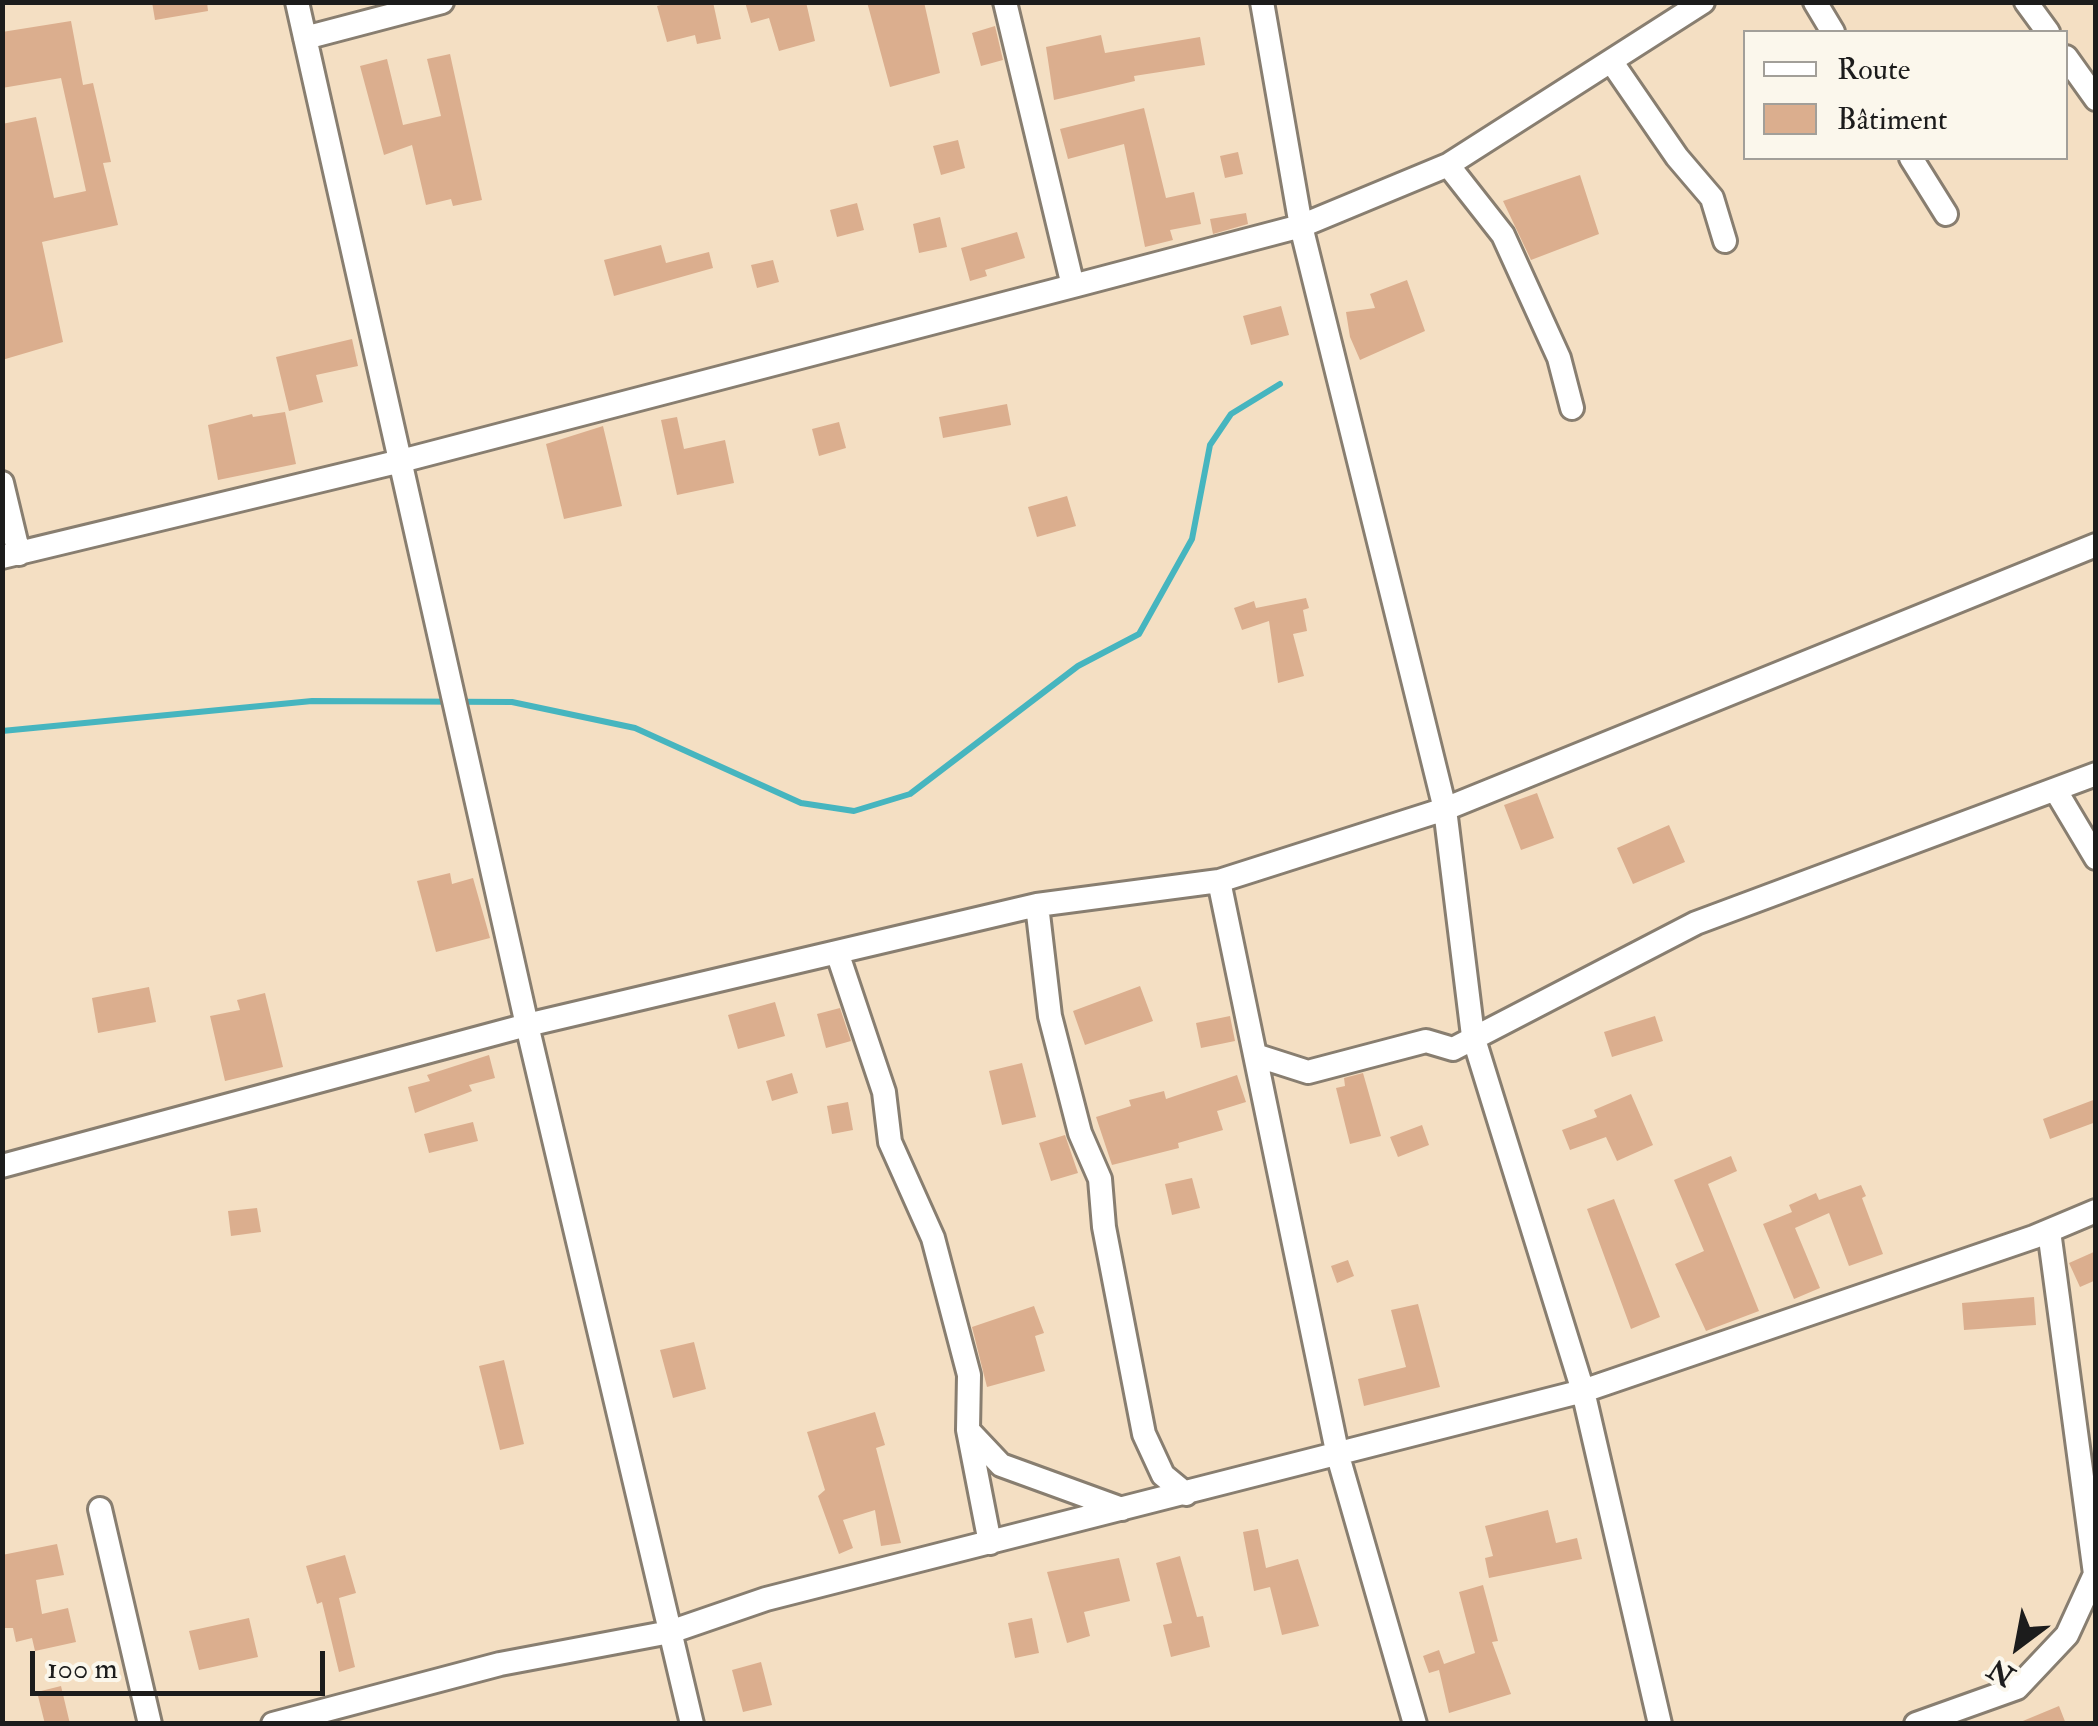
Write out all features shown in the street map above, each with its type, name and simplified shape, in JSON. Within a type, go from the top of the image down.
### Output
[{"type":"street","points":[[296,2],[527,1025],[692,1724]]},
{"type":"street","points":[[305,38],[442,2]]},
{"type":"street","points":[[1005,2],[1073,286]]},
{"type":"street","points":[[1262,2],[1301,226],[1445,809],[1473,1036],[1583,1391],[1660,1724]]},
{"type":"street","points":[[2,483],[11,555],[401,460],[1301,226],[1448,165],[1702,2]]},
{"type":"street","points":[[1815,2],[1832,30]]},
{"type":"street","points":[[2026,2],[2047,30]]},
{"type":"street","points":[[2068,60],[2096,98]]},
{"type":"street","points":[[1611,61],[1677,158],[1712,198],[1725,241]]},
{"type":"street","points":[[1912,160],[1946,214]]},
{"type":"street","points":[[1448,165],[1503,235],[1559,358],[1572,408]]},
{"type":"street","points":[[2,1166],[527,1025],[1036,904],[1219,881],[1445,809],[2096,545]]},
{"type":"street","points":[[1255,1055],[1308,1072],[1325,1071],[1363,1054],[1426,1041],[1453,1049],[1696,923],[2096,774]]},
{"type":"street","points":[[2056,791],[2096,858]]},
{"type":"street","points":[[1219,881],[1338,1456],[1415,1724]]},
{"type":"street","points":[[1036,904],[1050,1016],[1080,1133],[1100,1179],[1104,1227],[1144,1434],[1163,1475],[1186,1494]]},
{"type":"street","points":[[837,952],[884,1092],[890,1142],[934,1238],[969,1375],[968,1430],[990,1543]]},
{"type":"street","points":[[272,1724],[500,1664],[670,1632],[766,1599],[1583,1391],[2096,1211]]},
{"type":"street","points":[[1916,1724],[2017,1688],[2068,1635],[2095,1574],[2084,1408],[2048,1231]]},
{"type":"street","points":[[968,1430],[1001,1464],[1124,1510]]},
{"type":"street","points":[[100,1509],[150,1724]]},
{"type":"building","points":[[152,2],[207,2],[208,11],[155,20]]},
{"type":"building","points":[[713,2],[721,39],[697,44],[695,35],[667,42],[657,6]]},
{"type":"building","points":[[745,2],[806,2],[815,41],[779,51],[769,18],[751,23]]},
{"type":"building","points":[[867,2],[924,2],[940,73],[890,87]]},
{"type":"building","points":[[71,21],[83,85],[93,83],[111,162],[103,163],[118,225],[42,242],[63,342],[2,360],[2,124],[36,117],[54,198],[86,191],[61,78],[2,88],[2,32]]},
{"type":"building","points":[[995,26],[1003,60],[981,66],[972,33]]},
{"type":"building","points":[[1101,35],[1105,53],[1200,37],[1205,65],[1134,76],[1135,81],[1054,100],[1046,47]]},
{"type":"building","points":[[450,54],[482,200],[453,206],[451,199],[426,205],[412,145],[384,155],[360,66],[387,59],[403,125],[441,116],[427,59]]},
{"type":"building","points":[[1144,108],[1166,198],[1194,192],[1201,224],[1170,230],[1173,240],[1145,247],[1124,144],[1068,159],[1060,129]]},
{"type":"building","points":[[958,140],[965,168],[941,175],[933,146]]},
{"type":"building","points":[[1238,152],[1243,174],[1225,178],[1220,156]]},
{"type":"building","points":[[1580,175],[1599,234],[1531,260],[1503,201]]},
{"type":"building","points":[[857,203],[864,230],[837,237],[830,210]]},
{"type":"building","points":[[1246,213],[1248,224],[1213,234],[1210,219]]},
{"type":"building","points":[[940,217],[947,247],[919,253],[913,224]]},
{"type":"building","points":[[1017,232],[1025,258],[985,270],[987,276],[970,281],[961,248]]},
{"type":"building","points":[[661,245],[666,263],[709,252],[713,268],[614,296],[604,260]]},
{"type":"building","points":[[773,260],[779,282],[757,288],[751,265]]},
{"type":"building","points":[[1407,280],[1425,331],[1360,360],[1350,337],[1346,312],[1375,308],[1370,294]]},
{"type":"building","points":[[1281,306],[1289,335],[1251,345],[1243,316]]},
{"type":"building","points":[[352,339],[358,366],[316,375],[323,402],[289,411],[276,357]]},
{"type":"building","points":[[1007,404],[1011,425],[943,438],[939,417]]},
{"type":"building","points":[[285,412],[296,464],[218,480],[208,425],[252,414],[253,417]]},
{"type":"building","points":[[677,417],[684,449],[725,440],[734,483],[677,495],[661,420]]},
{"type":"building","points":[[839,422],[846,448],[819,456],[812,429]]},
{"type":"building","points":[[603,426],[622,506],[564,519],[546,444]]},
{"type":"building","points":[[1067,496],[1076,526],[1037,537],[1028,507]]},
{"type":"building","points":[[1306,598],[1309,608],[1303,610],[1307,631],[1293,634],[1304,676],[1278,683],[1269,621],[1242,630],[1234,608],[1254,601],[1256,608]]},
{"type":"building","points":[[1537,793],[1554,838],[1521,850],[1504,805]]},
{"type":"building","points":[[1669,825],[1685,862],[1633,884],[1617,848]]},
{"type":"building","points":[[450,873],[452,884],[473,878],[490,938],[436,952],[417,881]]},
{"type":"building","points":[[1140,986],[1153,1021],[1085,1045],[1073,1011]]},
{"type":"building","points":[[149,987],[156,1022],[98,1033],[92,998]]},
{"type":"building","points":[[265,993],[283,1067],[225,1081],[210,1016],[240,1010],[237,1000]]},
{"type":"building","points":[[775,1002],[785,1036],[738,1049],[728,1015]]},
{"type":"building","points":[[840,1008],[851,1041],[826,1048],[817,1014]]},
{"type":"building","points":[[1230,1016],[1235,1041],[1201,1048],[1196,1023]]},
{"type":"building","points":[[1655,1016],[1663,1041],[1612,1057],[1604,1032]]},
{"type":"building","points":[[489,1055],[495,1078],[469,1085],[472,1091],[415,1113],[408,1087],[430,1081],[427,1075]]},
{"type":"building","points":[[1022,1063],[1036,1117],[1002,1125],[989,1071]]},
{"type":"building","points":[[792,1073],[798,1093],[772,1101],[766,1081]]},
{"type":"building","points":[[1363,1073],[1381,1136],[1350,1144],[1336,1088],[1345,1086],[1344,1078]]},
{"type":"building","points":[[1237,1075],[1246,1102],[1217,1111],[1223,1130],[1178,1143],[1179,1148],[1112,1165],[1096,1117],[1131,1106],[1129,1100],[1164,1091],[1166,1099]]},
{"type":"building","points":[[1631,1094],[1653,1145],[1617,1161],[1606,1137],[1570,1150],[1562,1130],[1597,1117],[1594,1110]]},
{"type":"building","points":[[2096,1099],[2096,1122],[2050,1139],[2043,1119]]},
{"type":"building","points":[[848,1102],[853,1130],[832,1134],[827,1106]]},
{"type":"building","points":[[473,1122],[478,1141],[429,1153],[424,1134]]},
{"type":"building","points":[[1422,1125],[1429,1145],[1398,1157],[1390,1137]]},
{"type":"building","points":[[1065,1135],[1078,1173],[1051,1181],[1039,1143]]},
{"type":"building","points":[[1731,1156],[1737,1171],[1708,1184],[1759,1311],[1706,1331],[1675,1264],[1704,1251],[1674,1180]]},
{"type":"building","points":[[1192,1178],[1200,1208],[1172,1215],[1165,1184]]},
{"type":"building","points":[[1861,1185],[1883,1254],[1849,1266],[1829,1213],[1795,1228],[1820,1288],[1794,1299],[1763,1224],[1792,1212],[1789,1205],[1816,1193],[1819,1200]]},
{"type":"building","points":[[1614,1199],[1660,1317],[1631,1329],[1587,1209]]},
{"type":"building","points":[[257,1208],[261,1232],[231,1236],[228,1211]]},
{"type":"building","points":[[2096,1251],[2096,1280],[2080,1287],[2069,1263]]},
{"type":"building","points":[[1348,1260],[1354,1276],[1337,1283],[1331,1266]]},
{"type":"building","points":[[2034,1297],[2036,1325],[1964,1330],[1962,1303]]},
{"type":"building","points":[[1418,1304],[1440,1387],[1364,1406],[1358,1379],[1406,1367],[1391,1310]]},
{"type":"building","points":[[1034,1306],[1044,1333],[1035,1336],[1045,1371],[987,1387],[972,1327]]},
{"type":"building","points":[[694,1342],[706,1389],[673,1398],[660,1350]]},
{"type":"building","points":[[504,1360],[524,1444],[500,1450],[479,1366]]},
{"type":"building","points":[[875,1412],[885,1445],[876,1448],[901,1543],[881,1546],[875,1510],[843,1520],[853,1548],[839,1554],[818,1496],[825,1490],[807,1432]]},
{"type":"building","points":[[1548,1510],[1556,1543],[1577,1538],[1582,1559],[1489,1578],[1485,1558],[1493,1556],[1485,1526]]},
{"type":"building","points":[[1258,1529],[1266,1568],[1298,1559],[1319,1626],[1282,1635],[1270,1587],[1254,1591],[1243,1532]]},
{"type":"building","points":[[57,1544],[64,1575],[36,1580],[42,1614],[68,1608],[76,1642],[35,1651],[32,1638],[16,1642],[13,1628],[2,1628],[2,1555]]},
{"type":"building","points":[[345,1555],[356,1593],[339,1598],[355,1667],[339,1672],[322,1602],[317,1604],[306,1566]]},
{"type":"building","points":[[1180,1556],[1197,1617],[1203,1616],[1210,1647],[1171,1657],[1163,1625],[1172,1623],[1156,1563]]},
{"type":"building","points":[[1119,1558],[1130,1601],[1084,1612],[1090,1636],[1067,1643],[1047,1572]]},
{"type":"building","points":[[1483,1585],[1498,1641],[1492,1642],[1511,1694],[1449,1713],[1439,1670],[1429,1673],[1423,1656],[1439,1650],[1444,1664],[1475,1653],[1459,1592]]},
{"type":"building","points":[[249,1618],[258,1657],[199,1670],[189,1631]]},
{"type":"building","points":[[1032,1618],[1039,1653],[1015,1658],[1008,1623]]},
{"type":"building","points":[[761,1662],[772,1705],[743,1712],[732,1670]]},
{"type":"building","points":[[61,1686],[70,1724],[45,1724],[37,1692]]},
{"type":"building","points":[[2059,1706],[2066,1724],[2018,1724],[2018,1723]]},
{"type":"waterway","points":[[2,731],[312,701],[512,702],[635,728],[801,803],[854,811],[910,794],[1078,666],[1139,634],[1192,539],[1210,445],[1231,414],[1280,384]]}]
